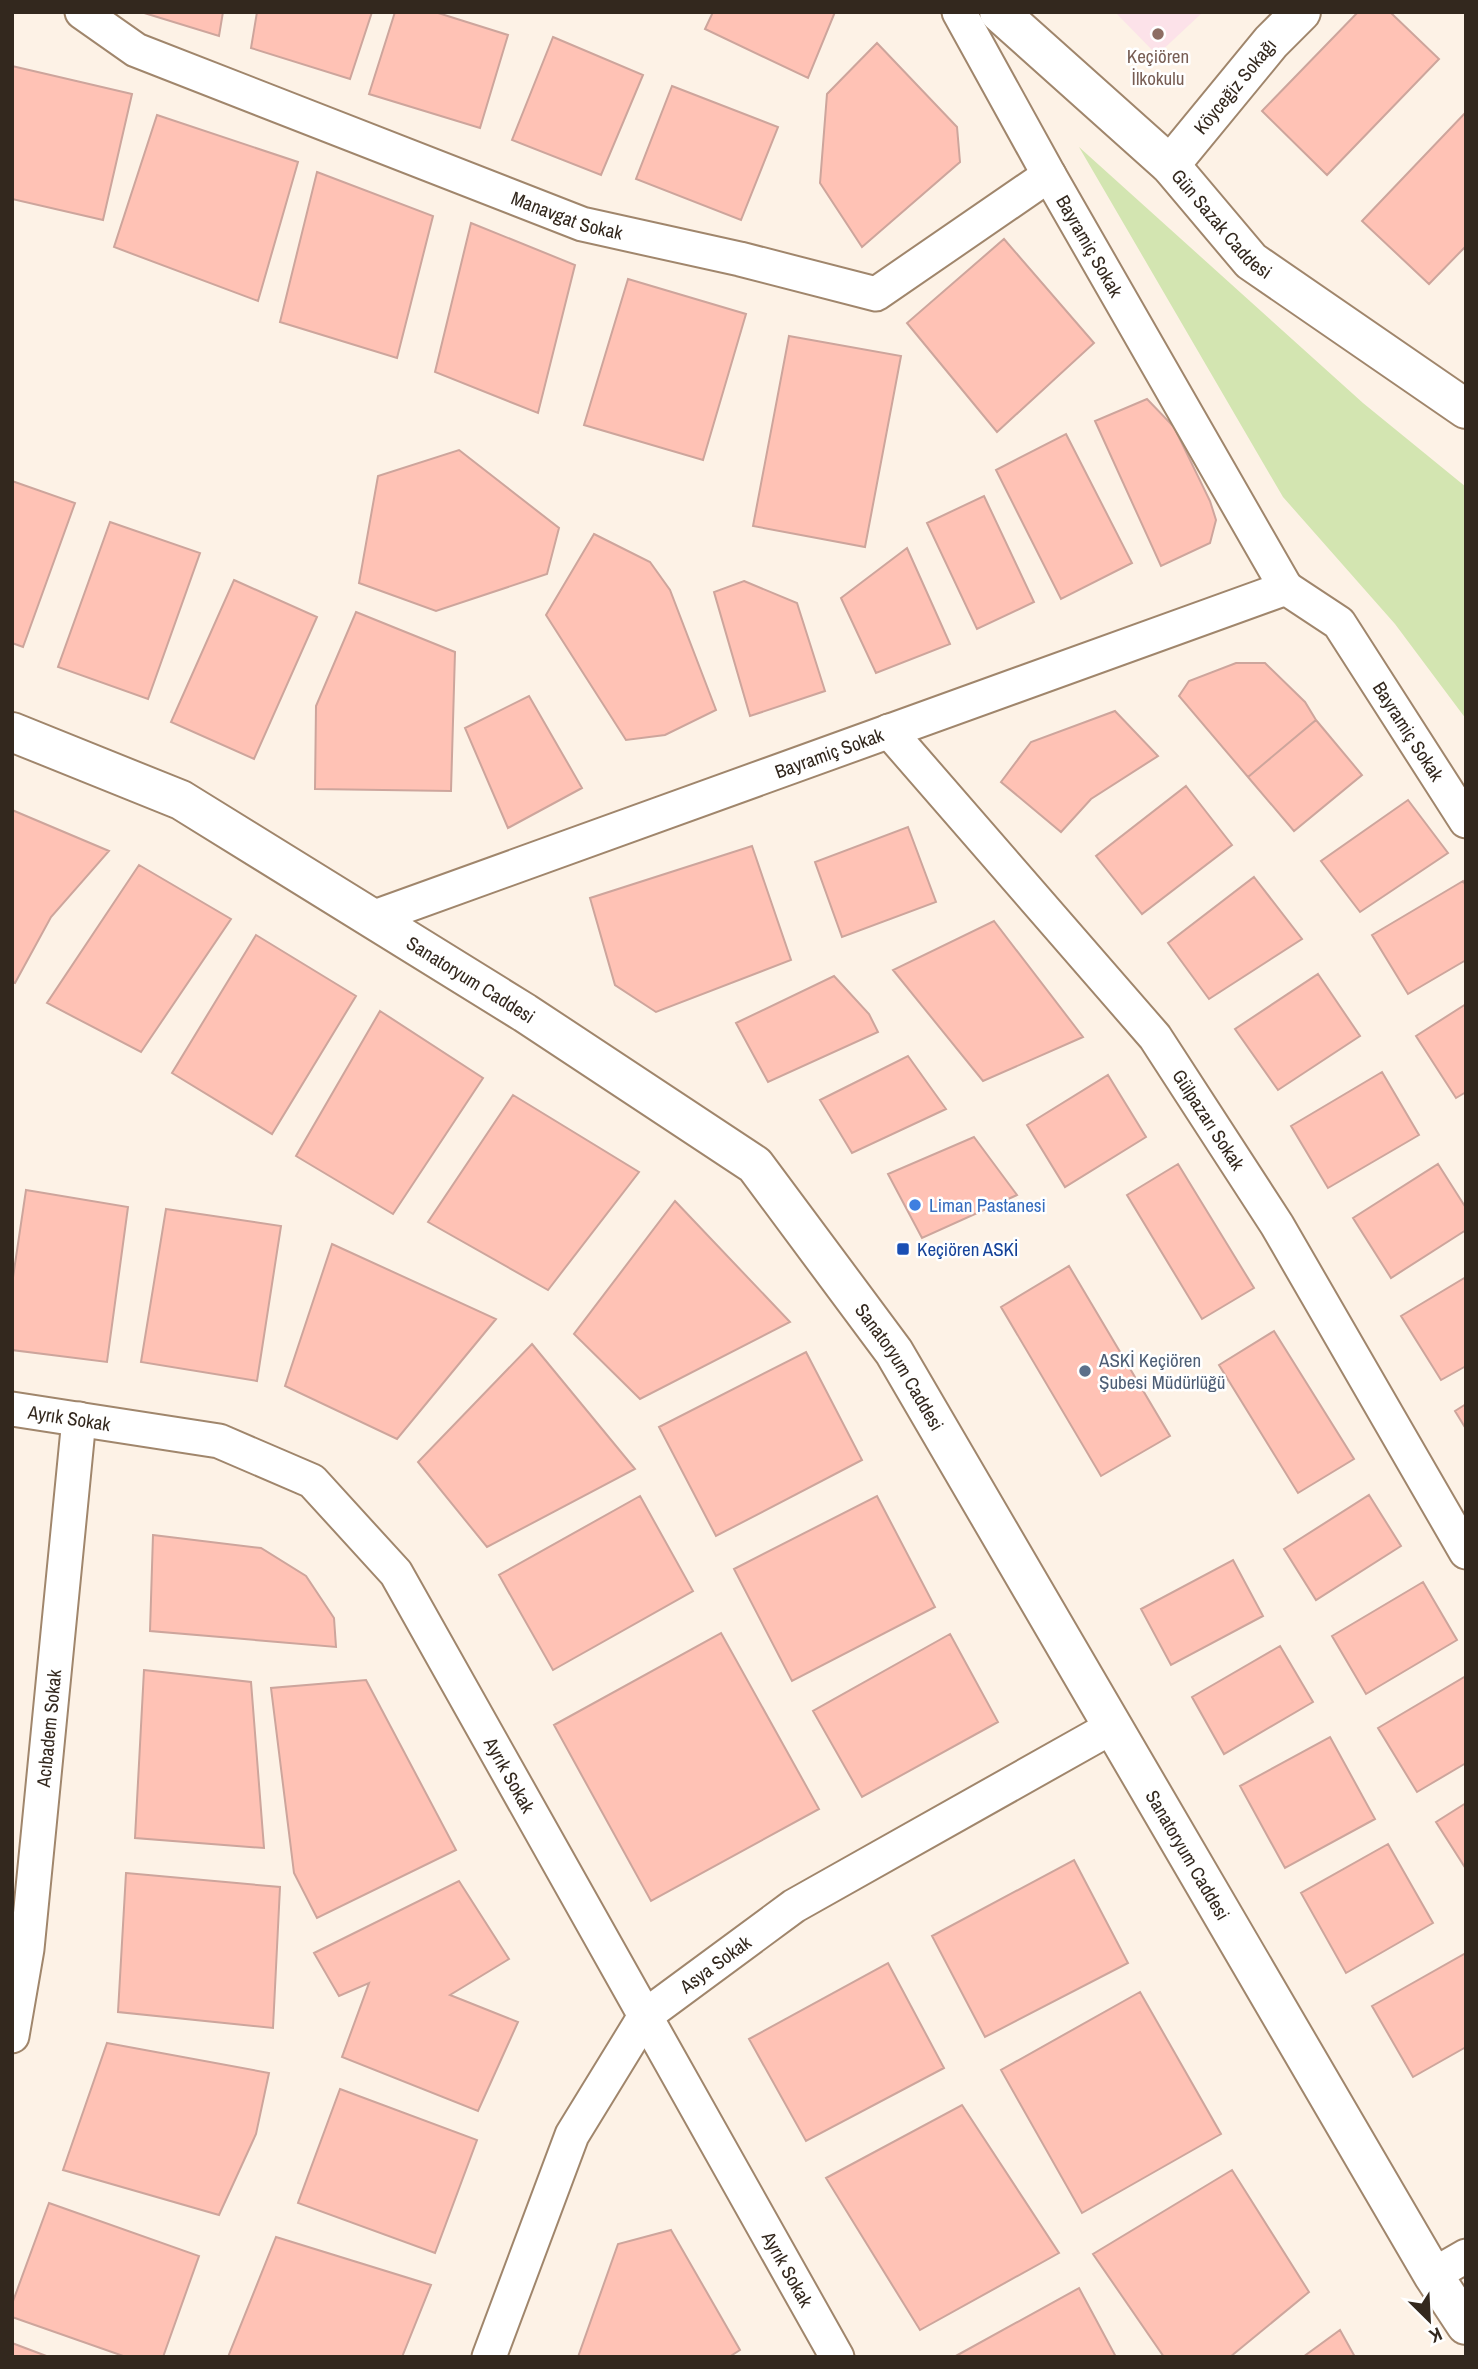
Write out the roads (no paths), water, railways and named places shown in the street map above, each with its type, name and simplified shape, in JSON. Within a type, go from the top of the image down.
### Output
[{"type":"main road","name":"Gün Sazak Caddesi","points":[[999,12],[1170,165],[1251,261],[1466,409]]},
{"type":"main road","name":"Köyceğiz Sokağı","points":[[1170,165],[1271,42],[1301,12]]},
{"type":"main road","name":"Sanatoryum Caddesi","points":[[12,732],[181,800],[525,1013],[755,1165],[894,1352],[1433,2275],[1466,2325]]},
{"type":"street","name":"Manavgat Sokak","points":[[82,12],[136,50],[582,224],[740,258],[876,294],[1049,175]]},
{"type":"street","name":"Bayramiç Sokak","points":[[959,12],[1049,175],[1286,588],[1339,623],[1466,821]]},
{"type":"street","name":"Bayramiç Sokak","points":[[372,918],[1286,588]]},
{"type":"street","name":"Gülpazarı Sokak","points":[[889,731],[1155,1037],[1277,1225],[1466,1552]]},
{"type":"street","name":"Ayrık Sokak","points":[[12,1409],[219,1441],[312,1481],[396,1573],[837,2357]]},
{"type":"street","name":"Acıbadem Sokak","points":[[12,2036],[27,1949],[79,1419]]},
{"type":"street","name":"Asya Sokak","points":[[489,2357],[572,2135],[645,2016],[794,1906],[1112,1727]]},
{"type":"street","points":[[1433,2275],[1466,2256]]},
{"type":"place","name":"Keçiören İlkokulu","points":[[1158,34]]},
{"type":"place","name":"Liman Pastanesi","points":[[915,1205]]},
{"type":"place","name":"Keçiören ASKİ","points":[[903,1249]]},
{"type":"place","name":"ASKİ Keçiören Şubesi Müdürlüğü","points":[[1085,1371]]}]
